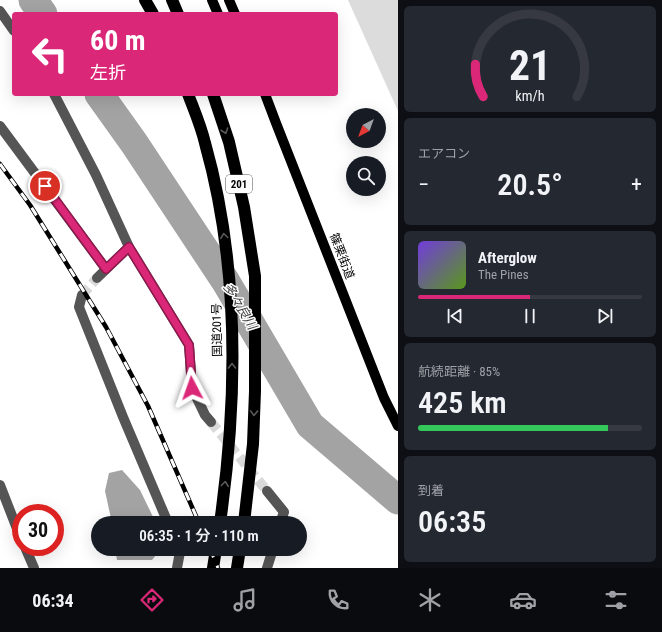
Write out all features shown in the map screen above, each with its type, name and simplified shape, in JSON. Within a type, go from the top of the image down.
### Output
[{"type":"highway","points":[[145,0],[152,12]]},
{"type":"highway","points":[[172,0],[177,12]]},
{"type":"highway","name":"国道201号","points":[[189,96],[205,142],[220,208],[233,318],[232,405],[221,516]]},
{"type":"highway","name":"201","points":[[214,96],[229,142],[244,207],[255,276],[255,391],[253,444],[245,516]]},
{"type":"highway","points":[[213,568],[215,556]]},
{"type":"highway","points":[[237,568],[239,556]]},
{"type":"main road","points":[[212,0],[217,12]]},
{"type":"main road","points":[[229,0],[234,12]]},
{"type":"main road","points":[[258,96],[276,123]]},
{"type":"main road","name":"篠栗街道","points":[[266,96],[384,398],[398,426]]},
{"type":"street","points":[[0,11],[12,28]]},
{"type":"street","points":[[55,96],[96,175],[129,247],[189,345],[192,388],[205,415],[211,422]]},
{"type":"street","points":[[0,126],[106,269]]},
{"type":"street","points":[[97,278],[129,247]]},
{"type":"street","points":[[82,295],[79,307],[165,516]]},
{"type":"street","points":[[0,485],[2,496],[12,519]]},
{"type":"street","points":[[267,491],[284,512],[283,516]]},
{"type":"street","points":[[29,556],[34,568]]},
{"type":"street","points":[[177,568],[179,556]]},
{"type":"street","points":[[267,568],[270,556]]},
{"type":"shaded area","points":[[348,0],[398,0],[398,111]]},
{"type":"shaded area","points":[[122,470],[140,490],[153,516],[110,516],[105,491],[109,473]]},
{"type":"shaded area","points":[[116,556],[155,556],[152,560],[117,560]]},
{"type":"waterway","name":"多々良川","points":[[33,0],[42,12]]},
{"type":"waterway","name":"多々良川","points":[[100,96],[134,143],[226,282],[310,425],[398,500]]},
{"type":"tunnel","points":[[82,295],[97,278]]},
{"type":"tunnel","points":[[211,422],[267,491]]},
{"type":"railway","points":[[0,164],[30,205],[106,327],[148,406],[196,516]]},
{"type":"railway","points":[[213,556],[218,568]]},
{"type":"route","points":[[45,186],[106,269],[129,247],[189,345],[192,388]]}]
